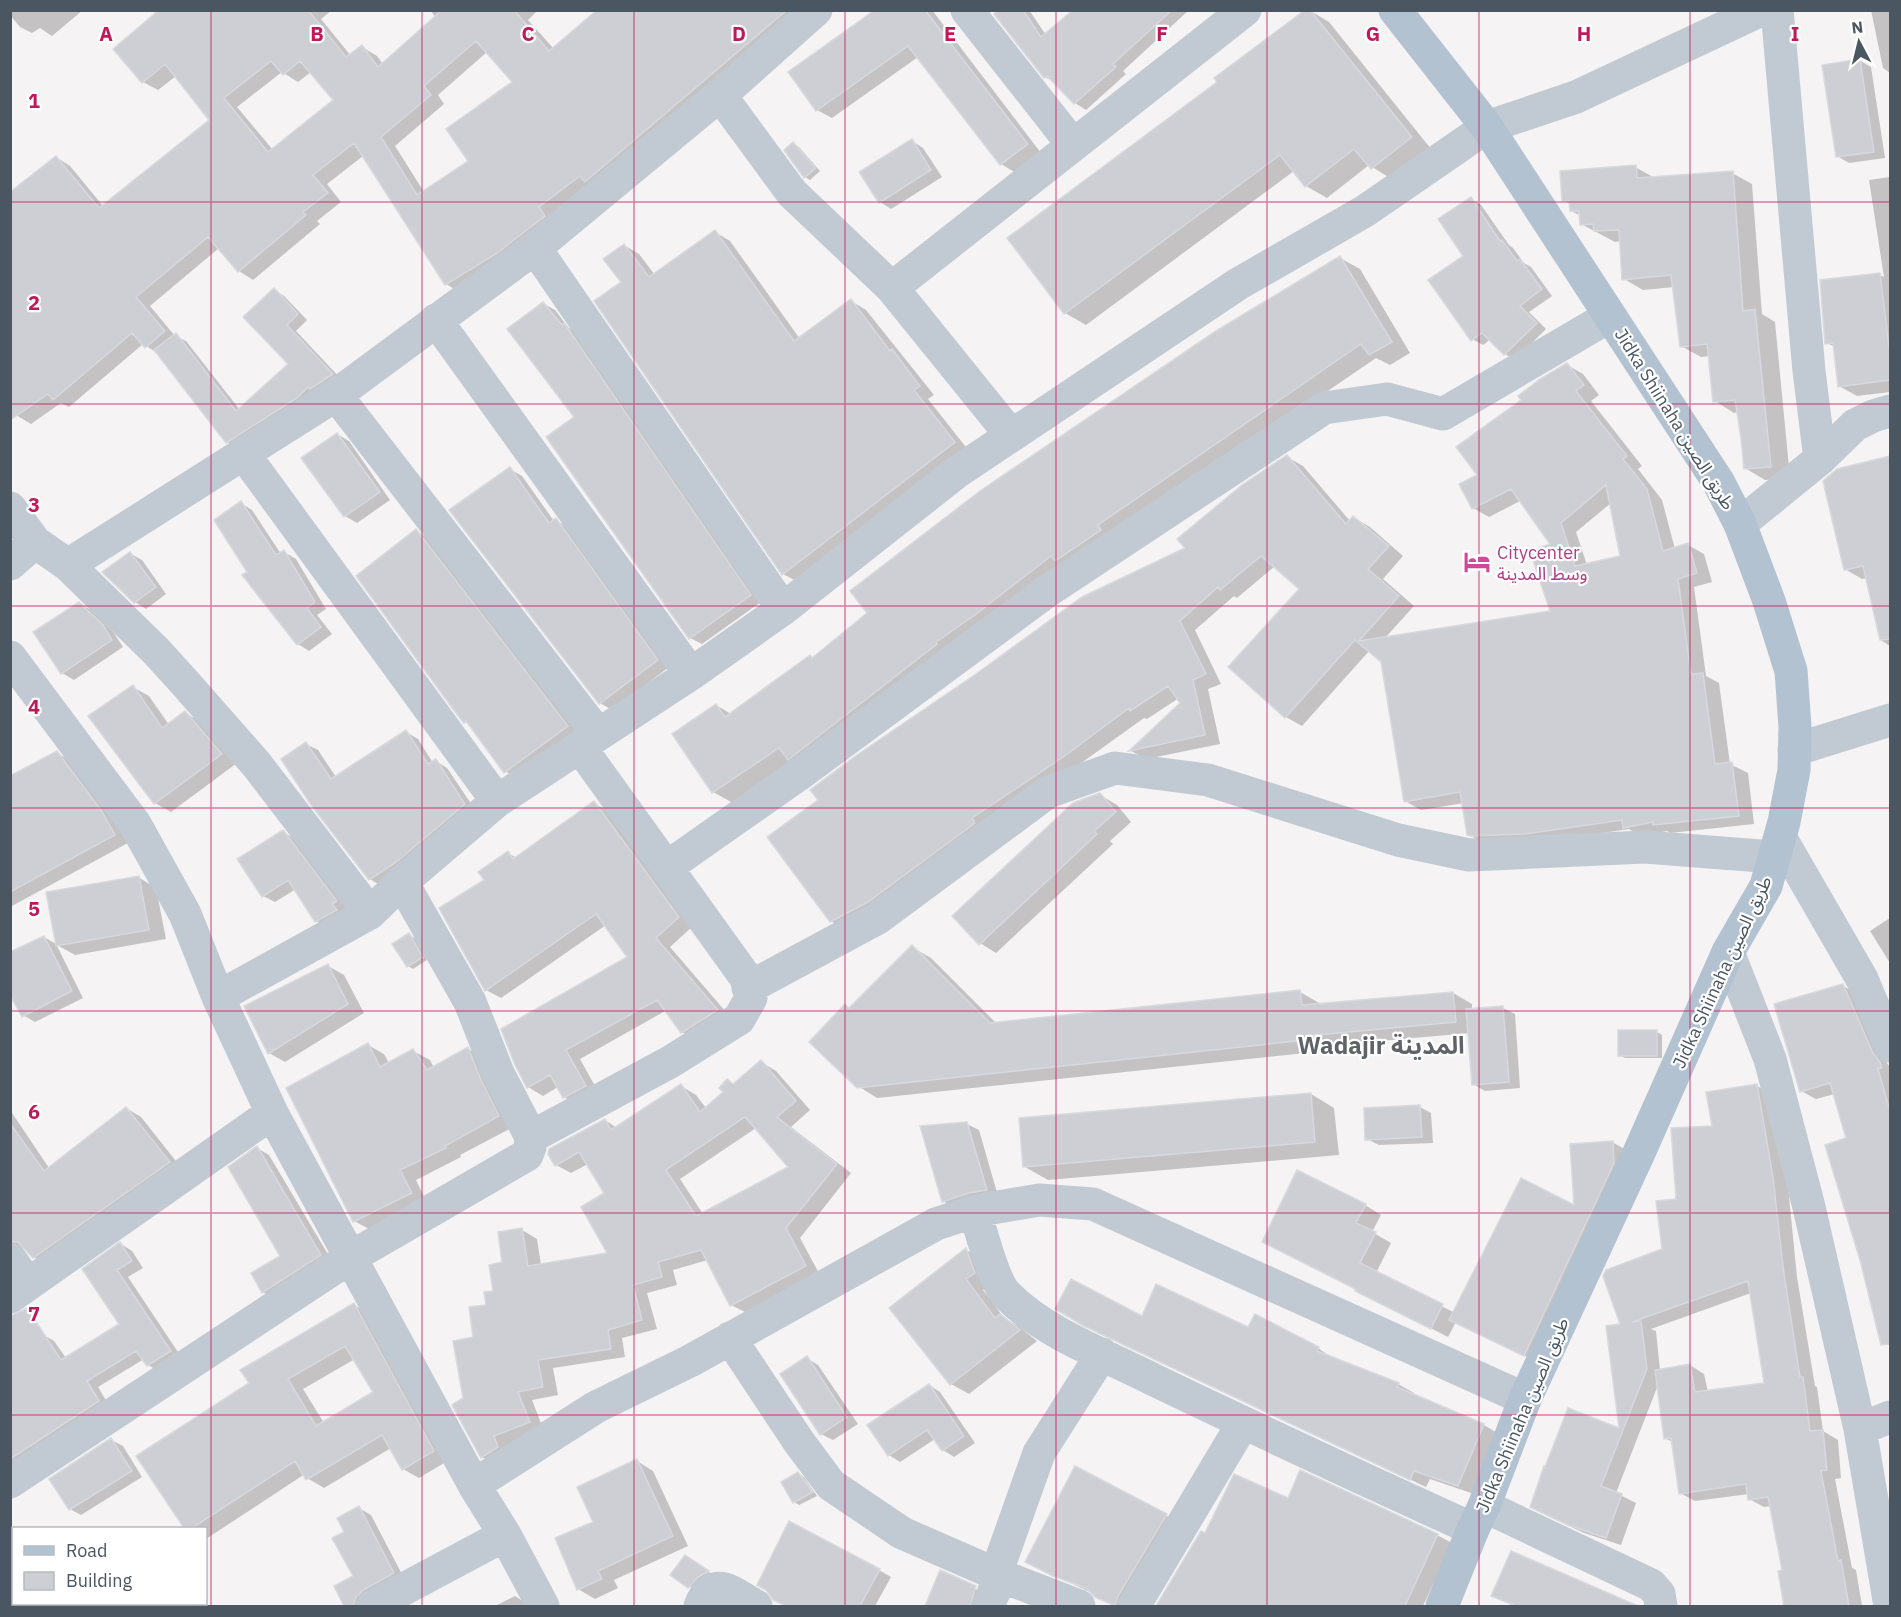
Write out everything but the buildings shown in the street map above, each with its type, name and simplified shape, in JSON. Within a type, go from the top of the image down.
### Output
[{"type":"main road","name":"Jidka Shiinaha طريق الصين","points":[[1395,10],[1486,127],[1719,483],[1740,524],[1769,600],[1791,671],[1795,727],[1794,770],[1766,886],[1728,952],[1638,1155],[1525,1399],[1442,1606]]},
{"type":"street","points":[[68,565],[336,395],[535,248],[720,95],[816,10]]},
{"type":"street","points":[[967,10],[1073,146]]},
{"type":"street","points":[[892,288],[1245,10]]},
{"type":"street","points":[[218,997],[370,913],[402,882],[497,801],[691,674],[783,609],[957,472],[1238,284],[1365,212],[1486,127],[1576,97],[1761,10]]},
{"type":"street","points":[[1777,10],[1809,371],[1820,459]]},
{"type":"street","points":[[720,95],[792,193],[892,288],[1011,435]]},
{"type":"street","points":[[535,248],[783,609]]},
{"type":"street","points":[[667,867],[801,773],[1046,592],[1324,408],[1387,399],[1443,414],[1610,316]]},
{"type":"street","points":[[436,320],[691,674]]},
{"type":"street","points":[[336,395],[589,741],[667,867],[746,978],[751,998],[739,1019],[670,1062],[531,1137]]},
{"type":"street","points":[[1740,524],[1820,459],[1855,425],[1890,411]]},
{"type":"street","points":[[243,453],[497,801]]},
{"type":"street","points":[[10,508],[35,542],[68,565],[156,651],[249,756],[370,913]]},
{"type":"street","points":[[10,564],[35,542]]},
{"type":"street","points":[[10,657],[135,824],[185,914],[218,997],[272,1113],[474,1485],[505,1535],[543,1606]]},
{"type":"street","points":[[1794,750],[1890,720]]},
{"type":"street","points":[[748,988],[878,918],[1048,792],[1115,768],[1208,780],[1398,840],[1469,855],[1645,847],[1777,847],[1862,980],[1890,1046]]},
{"type":"street","points":[[10,1482],[351,1257],[527,1155],[531,1137],[498,1073],[470,1002],[402,882]]},
{"type":"street","points":[[1728,952],[1770,1059],[1808,1203],[1860,1429],[1889,1602]]},
{"type":"street","points":[[16,1280],[272,1113]]},
{"type":"street","points":[[474,1485],[596,1407],[690,1361],[936,1224],[975,1211],[1039,1200],[1093,1203],[1525,1399]]},
{"type":"street","points":[[975,1211],[986,1249],[1005,1294],[1039,1321],[1244,1423],[1651,1585],[1659,1594],[1661,1606]]},
{"type":"street","points":[[729,1338],[831,1485],[902,1533],[996,1574],[1079,1606]]},
{"type":"street","points":[[988,1606],[994,1592],[996,1574],[1039,1453],[1102,1354]]},
{"type":"street","points":[[1860,1429],[1890,1417]]},
{"type":"street","points":[[1134,1606],[1244,1423]]},
{"type":"street","points":[[372,1606],[505,1535]]},
{"type":"street","points":[[700,1606],[705,1594],[712,1589],[723,1588],[756,1606]]},
{"type":"place","name":"Citycenter وسط المدينة","points":[[1477,562]]},
{"type":"district","name":"Wadajir المدينة","points":[[1381,1045]]}]
